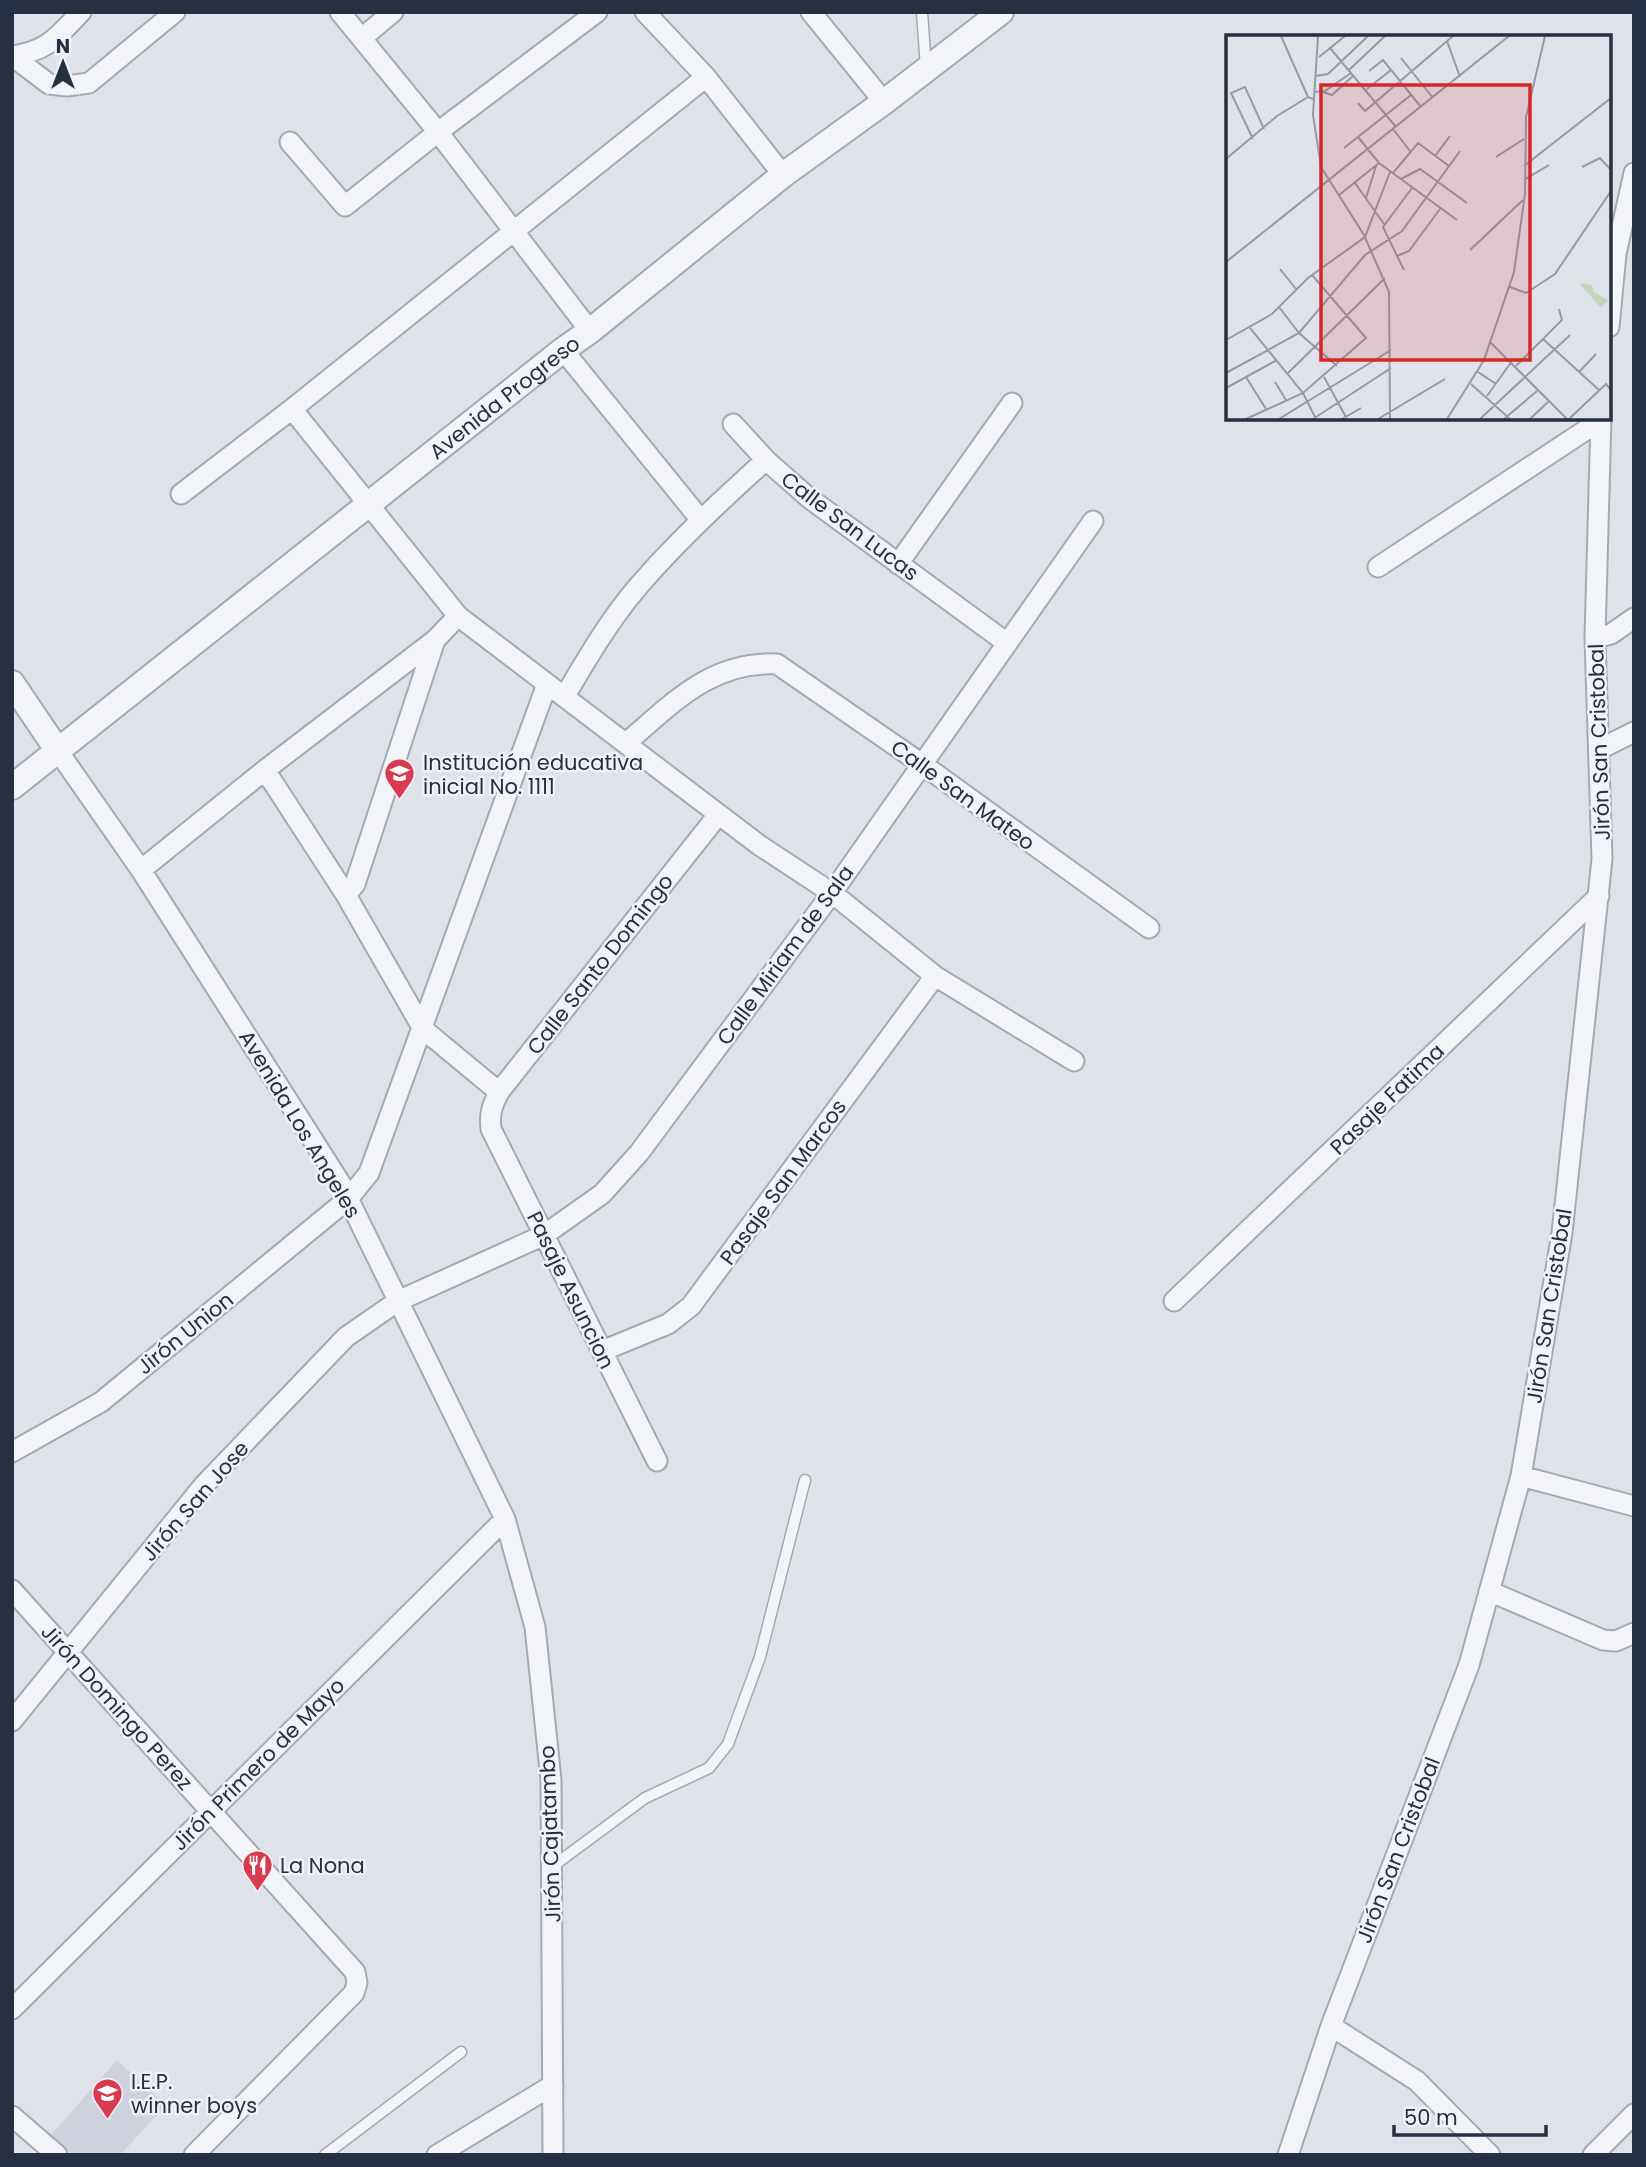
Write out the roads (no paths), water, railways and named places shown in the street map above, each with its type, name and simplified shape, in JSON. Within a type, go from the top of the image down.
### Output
[{"type":"street","points":[[12,56],[33,53],[53,41],[81,12]]},
{"type":"street","points":[[12,56],[49,84],[67,86],[89,83],[175,12]]},
{"type":"street","points":[[340,12],[438,132],[590,331]]},
{"type":"street","points":[[362,38],[393,12]]},
{"type":"street","points":[[290,142],[345,206],[597,12]]},
{"type":"street","points":[[645,12],[706,77],[783,175]]},
{"type":"street","points":[[811,12],[884,102]]},
{"type":"street","name":"Avenida Progreso","points":[[12,787],[590,331],[783,175],[1001,12]]},
{"type":"street","points":[[181,494],[292,409],[706,77]]},
{"type":"street","points":[[1611,306],[1616,254],[1634,173]]},
{"type":"street","points":[[563,350],[700,519]]},
{"type":"street","points":[[898,564],[1012,402]]},
{"type":"street","points":[[292,409],[458,616],[718,815],[832,893],[935,976],[1074,1061]]},
{"type":"street","points":[[1377,567],[1599,420]]},
{"type":"street","name":"Jirón San Cristobal","points":[[1288,2155],[1331,2026],[1469,1665],[1521,1476],[1562,1233],[1600,896],[1600,749],[1595,638],[1601,420]]},
{"type":"street","points":[[733,424],[765,460]]},
{"type":"street","name":"Calle San Lucas","points":[[565,696],[590,654],[635,590],[700,519],[765,460],[809,498],[1007,643]]},
{"type":"street","name":"Calle Miriam de Sala","points":[[398,1301],[544,1235],[602,1194],[639,1153],[832,893],[1093,521]]},
{"type":"street","points":[[141,870],[265,770],[435,640],[458,616]]},
{"type":"street","points":[[1595,638],[1611,634],[1634,618]]},
{"type":"street","points":[[346,895],[355,884],[435,640]]},
{"type":"street","name":"Calle San Mateo","points":[[626,743],[685,693],[713,676],[736,667],[777,663],[1149,928]]},
{"type":"street","points":[[12,683],[58,751]]},
{"type":"street","name":"Jirón Union","points":[[12,1452],[101,1402],[348,1199],[369,1173],[547,684]]},
{"type":"street","points":[[1600,749],[1634,732]]},
{"type":"street","name":"Avenida Los Angeles","points":[[58,751],[141,870],[348,1199],[505,1519]]},
{"type":"street","points":[[265,770],[346,895],[423,1029],[499,1092]]},
{"type":"street","name":"Calle Santo Domingo","points":[[489,1117],[499,1092],[718,815]]},
{"type":"street","name":"Pasaje Fatima","points":[[1174,1301],[1600,896]]},
{"type":"street","name":"Pasaje San Marcos","points":[[602,1351],[668,1324],[691,1306],[935,976]]},
{"type":"street","name":"Pasaje Asuncion","points":[[489,1117],[491,1129],[657,1461]]},
{"type":"street","name":"Jirón San Jose","points":[[12,1721],[204,1485],[346,1336],[398,1301]]},
{"type":"street","points":[[1521,1476],[1634,1506]]},
{"type":"street","name":"Jirón Primero de Mayo","points":[[12,2009],[505,1519]]},
{"type":"street","name":"Jirón Cajatambo","points":[[505,1519],[535,1627],[551,1780],[553,2155]]},
{"type":"street","name":"Jirón Domingo Perez","points":[[12,1590],[355,1972],[357,1983],[354,1993],[194,2155]]},
{"type":"street","points":[[1489,1591],[1603,1640],[1616,1641],[1634,1633]]},
{"type":"street","points":[[1331,2026],[1417,2081],[1490,2155]]},
{"type":"street","points":[[437,2155],[553,2085]]},
{"type":"street","points":[[1593,2155],[1634,2114]]},
{"type":"street","points":[[12,2116],[57,2155]]},
{"type":"lane","points":[[922,12],[926,69]]},
{"type":"lane","points":[[553,1867],[645,1798],[709,1768],[728,1744],[760,1657],[805,1480]]},
{"type":"lane","points":[[325,2155],[460,2052]]},
{"type":"place","name":"Institución educativa inicial No. 1111","points":[[400,801]]},
{"type":"place","name":"La Nona","points":[[257,1892]]},
{"type":"place","name":"I.E.P. winner boys","points":[[108,2120]]}]
